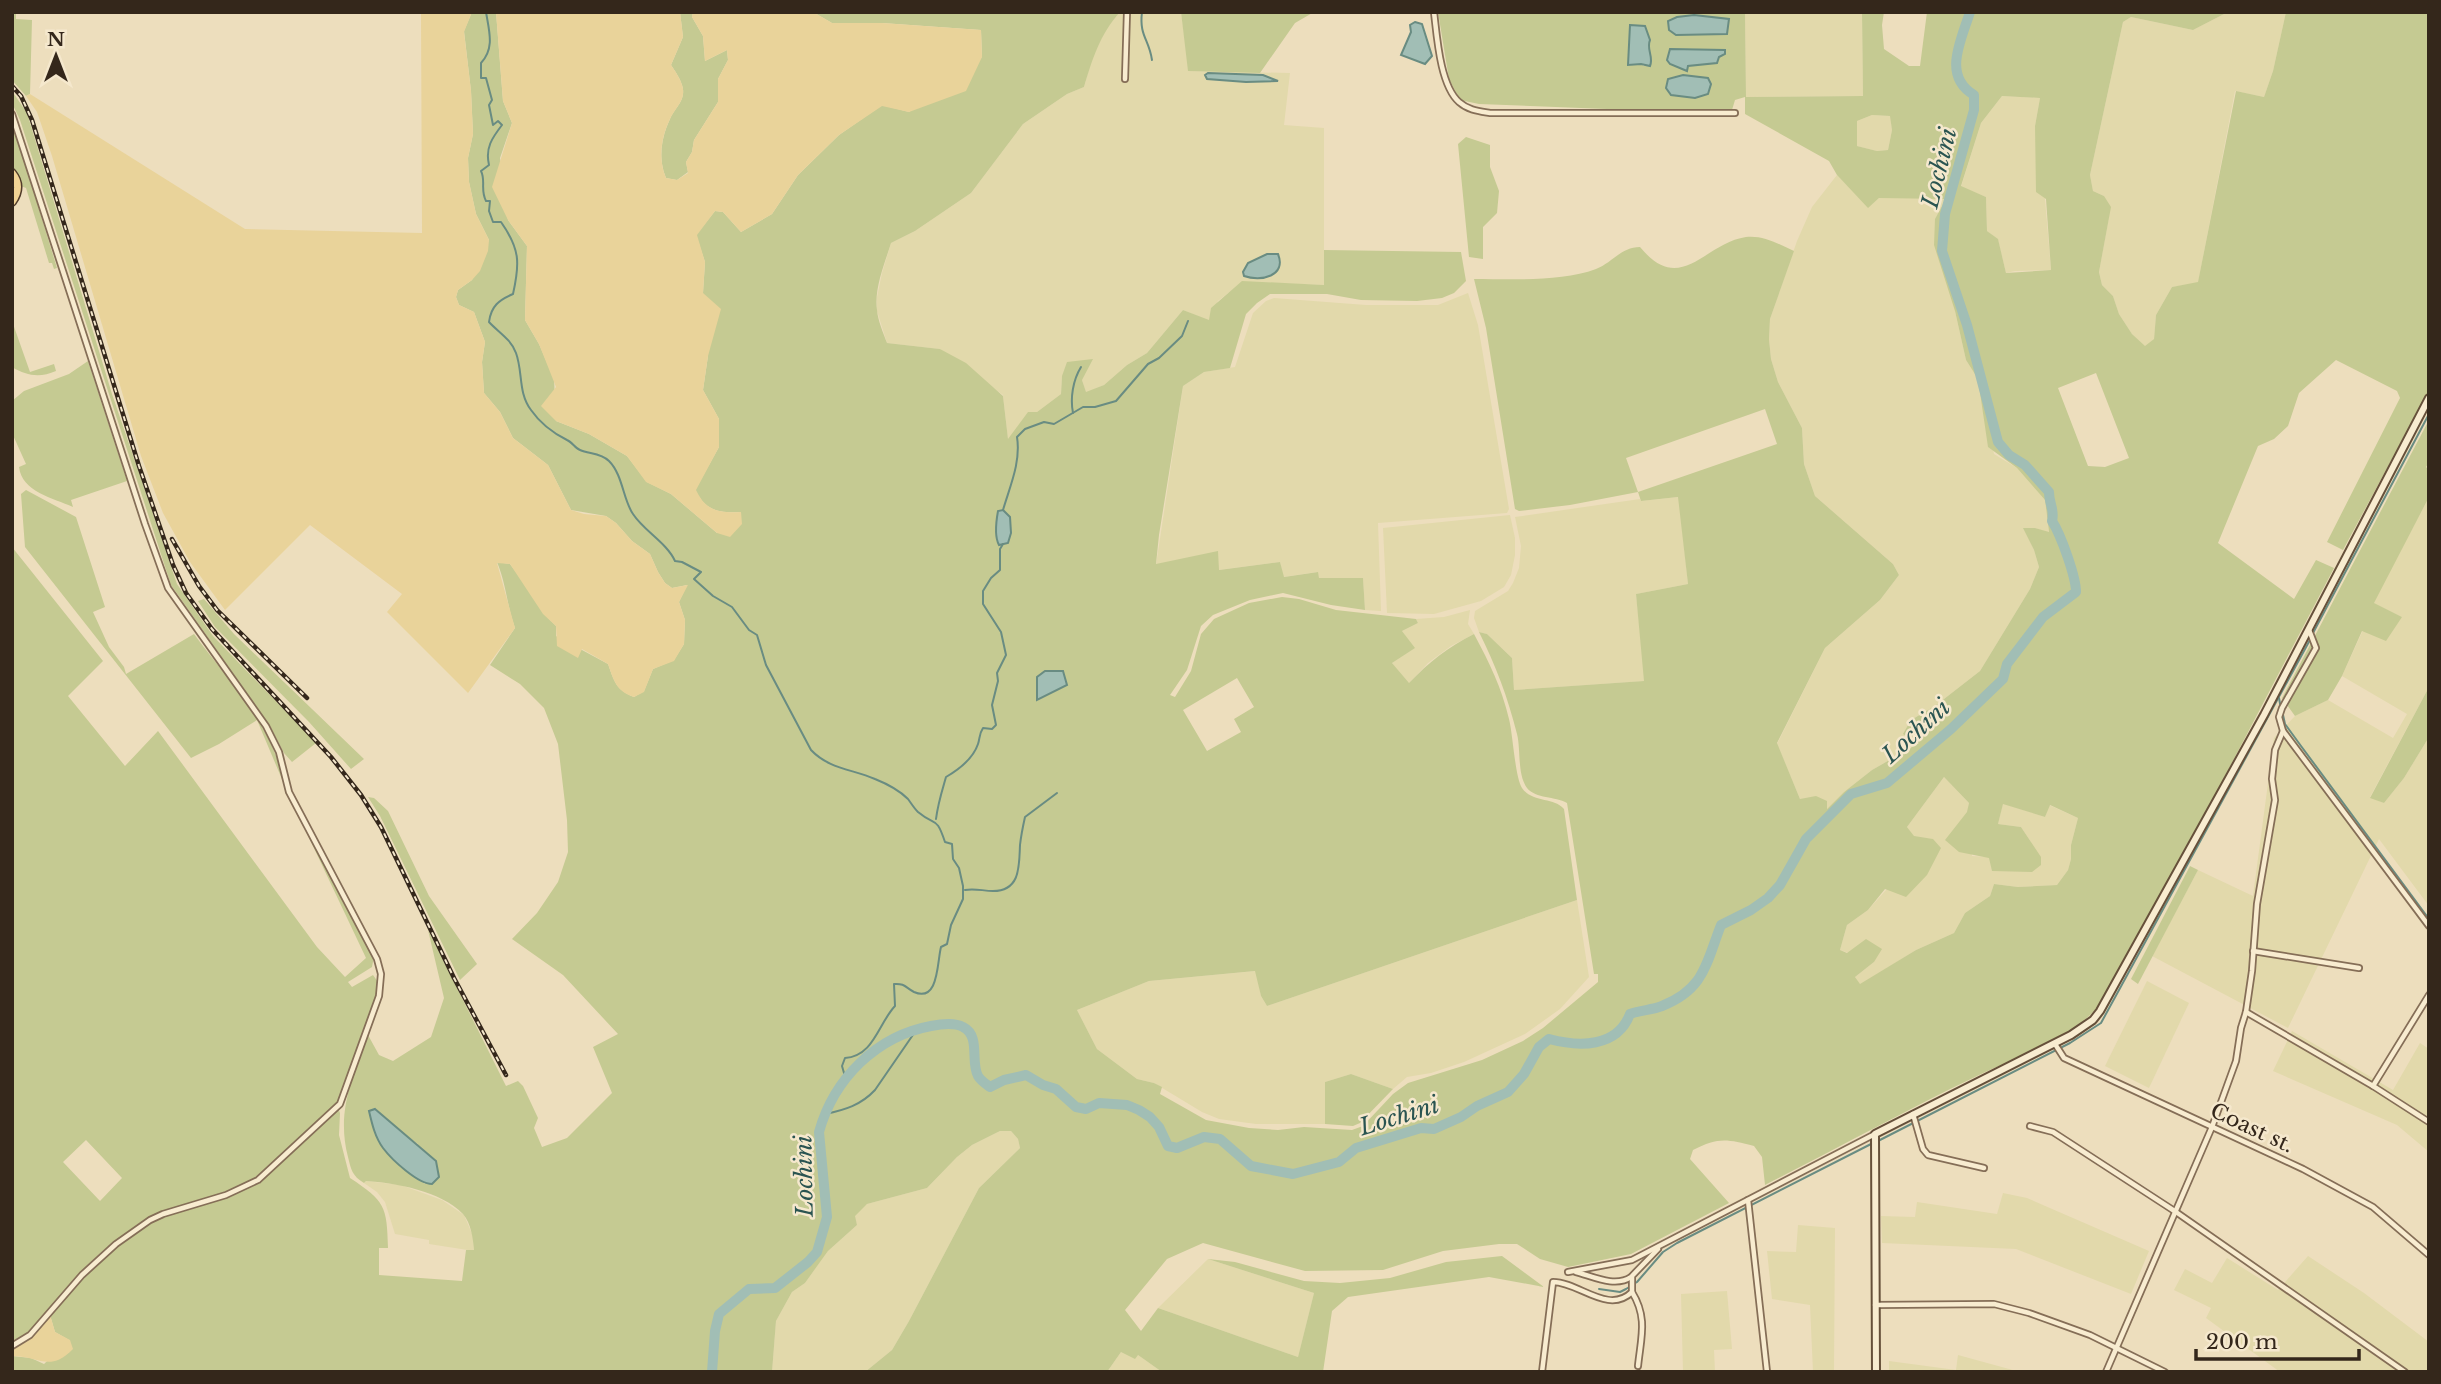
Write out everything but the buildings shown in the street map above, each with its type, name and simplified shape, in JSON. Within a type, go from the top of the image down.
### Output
[{"type":"main road","points":[[12,173],[18,182],[18,190],[12,202]]},
{"type":"street","points":[[1125,79],[1127,12]]},
{"type":"street","points":[[1434,12],[1445,80],[1451,94],[1471,110],[1490,113],[1735,113]]},
{"type":"street","points":[[12,114],[168,588],[267,726],[279,752],[289,792],[377,959],[381,987],[340,1104],[258,1180],[226,1195],[163,1214],[116,1244],[82,1275],[30,1335],[12,1346]]},
{"type":"street","points":[[1664,1244],[1626,1281],[1616,1282],[1568,1272],[1632,1260],[2055,1044],[2083,1027],[2100,1012],[2311,634],[2429,398]]},
{"type":"street","points":[[2311,634],[2316,648],[2282,708],[2279,717],[2283,731],[2429,926]]},
{"type":"street","points":[[2106,1372],[2176,1212],[2236,1061],[2246,1012],[2257,904],[2274,800],[2272,779],[2275,750],[2283,731]]},
{"type":"street","points":[[2253,951],[2359,968]]},
{"type":"street","points":[[2373,1086],[2429,995]]},
{"type":"street","points":[[2246,1012],[2429,1122]]},
{"type":"street","name":"Coast st.","points":[[2055,1044],[2064,1058],[2303,1169],[2374,1207],[2429,1255]]},
{"type":"street","points":[[1913,1115],[1924,1153],[1984,1168]]},
{"type":"street","points":[[2030,1126],[2053,1132],[2176,1212],[2405,1372]]},
{"type":"street","points":[[1875,1134],[1877,1372]]},
{"type":"street","points":[[1748,1200],[1767,1372]]},
{"type":"street","points":[[1632,1276],[1632,1292],[1641,1307],[1642,1317],[1638,1366]]},
{"type":"street","points":[[1542,1372],[1553,1282],[1566,1284],[1607,1300],[1624,1298],[1632,1292]]},
{"type":"street","points":[[1875,1306],[1993,1304],[2029,1313],[2118,1347],[2165,1372]]},
{"type":"shaded area","points":[[1120,12],[1181,12],[1189,71],[1290,73],[1284,125],[1324,128],[1324,285],[1242,282],[1218,301],[1209,321],[1183,310],[1147,353],[1127,365],[1104,385],[1086,393],[1082,380],[1062,376],[1061,394],[1037,412],[1008,440],[1003,395],[940,349],[887,343],[877,311],[882,273],[891,243],[915,231],[971,193],[1023,124],[1067,94],[1084,87],[1092,58],[1108,25]]},
{"type":"shaded area","points":[[1745,12],[1862,12],[1863,96],[1746,97]]},
{"type":"shaded area","points":[[2228,12],[2286,12],[2273,71],[2264,97],[2235,91],[2198,283],[2172,287],[2156,315],[2154,339],[2145,347],[2132,334],[2119,314],[2113,296],[2102,285],[2099,272],[2109,217],[2104,196],[2093,191],[2090,175],[2123,22],[2131,17],[2193,30]]},
{"type":"shaded area","points":[[2002,96],[2040,98],[2035,126],[2051,270],[2006,273],[1998,240],[1987,231],[1986,197],[1961,187],[1981,123]]},
{"type":"shaded area","points":[[1872,115],[1891,116],[1892,130],[1888,150],[1877,151],[1857,146],[1857,121]]},
{"type":"shaded area","points":[[1837,175],[1868,207],[1879,198],[1946,198],[1955,311],[1966,360],[1978,379],[1994,454],[2017,468],[2045,500],[2049,533],[2035,528],[2024,528],[2039,567],[2030,589],[1980,671],[1935,706],[1911,720],[1920,742],[1872,770],[1826,810],[1800,799],[1777,744],[1825,648],[1880,600],[1899,575],[1893,564],[1815,496],[1804,464],[1802,428],[1778,382],[1771,359],[1770,319],[1797,241],[1812,207]]},
{"type":"shaded area","points":[[1468,293],[1478,325],[1509,509],[1507,513],[1378,523],[1381,611],[1365,610],[1363,578],[1319,578],[1317,572],[1283,577],[1280,562],[1218,570],[1218,552],[1156,565],[1183,386],[1204,372],[1235,367],[1253,313],[1266,301],[1274,298],[1366,305],[1438,305]]},
{"type":"shaded area","points":[[1679,497],[1688,584],[1636,594],[1645,681],[1514,690],[1512,658],[1487,634],[1479,632],[1474,618],[1475,611],[1508,591],[1513,583],[1519,568],[1521,546],[1515,517],[1640,499]]},
{"type":"shaded area","points":[[2429,497],[2429,687],[2370,797],[2384,803],[2404,778],[2429,737],[2429,906],[2379,839],[2288,1028],[2152,956],[2198,870],[2253,896],[2274,738],[2295,716],[2328,700],[2393,738],[2407,714],[2342,676],[2363,630],[2402,617],[2373,603]]},
{"type":"shaded area","points":[[1510,515],[1515,538],[1515,555],[1511,575],[1504,587],[1481,601],[1434,614],[1387,613],[1383,528]]},
{"type":"shaded area","points":[[1470,610],[1468,624],[1474,634],[1451,646],[1428,663],[1409,683],[1405,681],[1392,663],[1414,648],[1402,631],[1418,623],[1416,619],[1444,617]]},
{"type":"shaded area","points":[[1944,777],[1969,803],[1972,856],[1989,857],[2031,842],[2021,827],[1998,824],[2003,803],[2045,817],[2049,805],[2078,818],[2068,870],[2057,885],[2018,887],[1994,884],[1990,896],[1965,913],[1954,933],[1916,950],[1860,985],[1855,977],[1874,962],[1840,950],[1847,925],[1868,910],[1932,839],[1914,837],[1907,827]]},
{"type":"shaded area","points":[[1577,900],[1589,977],[1560,1009],[1525,1034],[1464,1062],[1431,1073],[1407,1077],[1393,1089],[1351,1074],[1325,1082],[1325,1124],[1256,1124],[1219,1119],[1202,1112],[1154,1083],[1137,1079],[1097,1049],[1077,1010],[1149,981],[1256,971],[1261,996],[1267,1006]]},
{"type":"shaded area","points":[[2147,981],[2189,1003],[2149,1088],[2105,1066]]},
{"type":"shaded area","points":[[2292,1031],[2393,1090],[2420,1043],[2429,1049],[2429,1152],[2397,1125],[2273,1071]]},
{"type":"shaded area","points":[[1000,1131],[1011,1131],[1018,1139],[1020,1148],[979,1188],[892,1350],[865,1372],[772,1372],[776,1321],[792,1292],[805,1283],[828,1251],[857,1225],[854,1216],[867,1204],[927,1188],[972,1145]]},
{"type":"shaded area","points":[[366,1181],[401,1185],[442,1200],[464,1215],[473,1236],[474,1251],[429,1244],[429,1240],[395,1234],[385,1202],[364,1183]]},
{"type":"shaded area","points":[[2003,1193],[2027,1198],[2149,1251],[2131,1294],[2016,1249],[1882,1243],[1881,1216],[1915,1217],[1917,1202],[1997,1214]]},
{"type":"shaded area","points":[[1798,1225],[1835,1228],[1834,1372],[1813,1372],[1810,1305],[1772,1299],[1767,1251],[1796,1252]]},
{"type":"shaded area","points":[[2308,1256],[2364,1293],[2429,1342],[2429,1372],[2280,1372],[2206,1318],[2211,1308],[2174,1290],[2185,1269],[2212,1283],[2227,1258],[2278,1290]]},
{"type":"shaded area","points":[[1208,1259],[1314,1293],[1298,1357],[1158,1308]]},
{"type":"shaded area","points":[[1727,1291],[1732,1349],[1714,1350],[1715,1372],[1683,1372],[1681,1294]]},
{"type":"shaded area","points":[[1121,1352],[1138,1355],[1162,1372],[1107,1372]]},
{"type":"shaded area","points":[[1958,1355],[2020,1372],[1889,1372],[1889,1361],[1956,1370]]},
{"type":"green space","points":[[12,12],[16,12],[16,19],[32,20],[30,94],[26,96],[12,80]]},
{"type":"green space","points":[[472,12],[496,12],[503,101],[512,123],[500,158],[508,220],[527,246],[525,320],[554,379],[556,421],[589,434],[627,456],[647,482],[671,494],[717,533],[741,512],[714,509],[699,497],[695,490],[719,447],[719,419],[703,390],[708,356],[703,293],[705,262],[696,235],[715,211],[723,212],[741,232],[772,214],[798,175],[839,135],[882,105],[909,112],[982,57],[981,30],[882,23],[832,23],[813,12],[1120,12],[1102,38],[1084,87],[1067,94],[1023,124],[971,193],[915,231],[891,243],[881,276],[876,302],[887,343],[940,349],[966,363],[1003,396],[1008,439],[1028,412],[1037,412],[1061,394],[1062,376],[1067,362],[1093,359],[1082,380],[1086,392],[1104,385],[1127,365],[1147,353],[1183,310],[1209,320],[1211,308],[1242,281],[1324,285],[1324,250],[1461,252],[1466,281],[1454,293],[1442,298],[1417,301],[1361,300],[1327,294],[1270,294],[1246,314],[1230,368],[1204,372],[1183,386],[1156,564],[1218,551],[1219,570],[1280,562],[1284,577],[1318,572],[1319,578],[1363,578],[1365,610],[1283,593],[1250,600],[1213,615],[1201,626],[1187,670],[1170,695],[1175,697],[1191,671],[1201,634],[1214,619],[1249,603],[1282,597],[1336,610],[1416,619],[1418,623],[1402,631],[1415,648],[1392,663],[1409,683],[1439,656],[1474,634],[1502,696],[1522,788],[1531,796],[1555,803],[1564,809],[1577,900],[1267,1006],[1261,996],[1255,971],[1149,981],[1077,1010],[1097,1049],[1137,1079],[1162,1087],[1160,1094],[1206,1120],[1249,1128],[1352,1130],[1363,1126],[1393,1094],[1408,1083],[1482,1060],[1523,1041],[1543,1028],[1598,982],[1598,974],[1594,974],[1567,803],[1535,794],[1527,788],[1520,769],[1518,740],[1510,708],[1479,632],[1487,634],[1512,658],[1514,690],[1644,681],[1636,594],[1688,584],[1678,497],[1641,501],[1638,492],[1570,505],[1519,511],[1515,509],[1486,328],[1474,279],[1567,276],[1596,269],[1622,252],[1640,247],[1655,261],[1668,267],[1680,267],[1693,263],[1731,241],[1746,237],[1765,239],[1794,251],[1770,319],[1769,339],[1771,359],[1778,382],[1802,428],[1804,464],[1815,496],[1893,564],[1899,575],[1880,600],[1825,648],[1777,743],[1800,799],[1816,796],[1827,801],[1827,809],[1872,770],[1919,743],[1903,734],[1911,720],[1935,706],[1980,671],[2030,589],[2039,567],[2023,528],[2049,532],[2045,500],[2017,468],[1988,447],[1978,379],[1966,360],[1955,311],[1934,245],[1935,219],[1946,199],[1879,198],[1868,208],[1837,175],[1829,161],[1745,114],[1745,97],[1735,100],[1732,110],[1632,110],[1479,104],[1460,100],[1449,79],[1438,12],[1745,12],[1746,97],[1863,96],[1862,12],[1884,12],[1884,49],[1909,66],[1920,66],[1927,12],[2228,12],[2193,30],[2131,17],[2123,22],[2090,175],[2093,191],[2104,196],[2111,207],[2099,272],[2102,285],[2113,296],[2119,314],[2132,334],[2145,346],[2154,339],[2156,315],[2172,287],[2198,282],[2236,91],[2264,97],[2273,71],[2286,12],[2429,12],[2429,390],[2343,550],[2327,542],[2400,398],[2397,391],[2336,360],[2299,393],[2288,426],[2274,439],[2258,446],[2218,543],[2294,599],[2316,560],[2334,568],[2203,818],[2099,1005],[2088,1017],[2042,1047],[1975,1077],[1765,1185],[1762,1157],[1754,1146],[1723,1140],[1693,1150],[1690,1159],[1729,1203],[1631,1254],[1568,1267],[1540,1259],[1517,1244],[1499,1244],[1443,1251],[1383,1270],[1305,1271],[1203,1243],[1167,1259],[1125,1310],[1141,1331],[1158,1308],[1298,1357],[1314,1293],[1208,1259],[1235,1262],[1304,1281],[1340,1283],[1390,1278],[1446,1262],[1502,1256],[1544,1287],[1489,1277],[1348,1297],[1332,1311],[1323,1372],[1162,1372],[1138,1355],[1135,1359],[1121,1352],[1107,1372],[865,1372],[892,1350],[979,1188],[1020,1148],[1018,1139],[1011,1131],[1000,1131],[972,1145],[927,1188],[867,1204],[855,1216],[857,1225],[828,1251],[805,1283],[792,1292],[776,1321],[772,1372],[12,1372],[12,1356],[31,1358],[44,1364],[69,1340],[55,1332],[50,1315],[75,1285],[116,1248],[158,1218],[230,1197],[263,1179],[338,1108],[339,1135],[350,1178],[377,1199],[385,1213],[388,1248],[379,1248],[379,1275],[462,1281],[466,1250],[474,1250],[470,1226],[463,1214],[443,1199],[431,1194],[404,1186],[366,1181],[364,1183],[353,1172],[345,1140],[348,1094],[368,1035],[379,1055],[393,1061],[431,1037],[444,998],[428,930],[506,1086],[518,1081],[523,1086],[538,1118],[534,1128],[542,1147],[567,1138],[612,1093],[593,1047],[618,1034],[563,975],[512,939],[537,913],[558,882],[568,852],[567,820],[558,744],[544,708],[520,684],[490,665],[515,628],[497,562],[510,564],[556,626],[556,636],[608,664],[616,684],[634,697],[644,691],[653,669],[674,660],[684,644],[685,620],[679,602],[687,585],[672,588],[665,583],[650,554],[606,516],[571,510],[548,465],[513,438],[500,412],[484,393],[482,362],[485,342],[474,312],[459,305],[456,297],[458,290],[472,280],[489,240],[476,214],[469,182],[468,158],[473,134],[464,31]],"holes":[[[1694,15],[1728,19],[1709,35],[1677,17]],[[1630,26],[1646,33],[1650,40],[1644,66],[1628,65]],[[2002,96],[2040,98],[2035,126],[2036,192],[2046,199],[2051,270],[2006,273],[1998,239],[1987,231],[1986,197],[1961,186],[1981,123]],[[1872,115],[1890,116],[1892,130],[1888,150],[1877,151],[1857,146],[1857,121]],[[2096,373],[2129,458],[2105,467],[2088,466],[2058,388]],[[1765,409],[1777,444],[1638,492],[1626,458]],[[1237,678],[1254,707],[1234,719],[1241,732],[1207,751],[1183,710]],[[1944,777],[1969,803],[1967,812],[1945,840],[1959,852],[1989,858],[1992,871],[2032,872],[2041,865],[2041,857],[2021,827],[1998,824],[2003,804],[2045,817],[2050,805],[2078,818],[2068,870],[2057,885],[2018,887],[1994,884],[1990,896],[1965,913],[1954,933],[1916,950],[1860,984],[1855,977],[1874,962],[1882,949],[1866,939],[1847,953],[1840,950],[1847,925],[1868,910],[1885,889],[1906,897],[1927,875],[1941,848],[1933,839],[1914,836],[1907,827]],[[376,1109],[395,1128],[418,1144],[425,1184],[383,1148]]]},
{"type":"green space","points":[[680,12],[693,12],[692,17],[703,36],[705,61],[727,50],[728,60],[718,79],[718,102],[694,140],[692,152],[686,162],[688,172],[677,180],[666,178],[661,156],[667,126],[683,95],[681,82],[671,65],[683,37]]},
{"type":"green space","points":[[1181,12],[1314,12],[1295,23],[1260,73],[1188,71]]},
{"type":"green space","points":[[12,91],[27,113],[112,394],[177,584],[213,636],[316,743],[292,762],[284,753],[270,726],[171,585],[20,120],[12,103]]},
{"type":"green space","points":[[12,121],[57,268],[54,269],[52,263],[49,263],[26,188],[21,186],[16,172],[12,169]]},
{"type":"green space","points":[[1466,137],[1490,145],[1490,167],[1499,191],[1497,213],[1483,227],[1483,259],[1469,257],[1458,144]]},
{"type":"green space","points":[[12,321],[30,372],[54,364],[56,371],[34,375],[12,367]]},
{"type":"green space","points":[[88,361],[127,481],[71,500],[73,507],[40,493],[21,476],[19,467],[26,464],[12,433],[12,401],[24,391],[69,374]]},
{"type":"green space","points":[[2429,420],[2429,462],[2426,467],[2429,470],[2429,497],[2374,603],[2402,617],[2386,641],[2362,631],[2328,700],[2295,716],[2282,698]]},
{"type":"green space","points":[[26,490],[76,517],[105,607],[93,612],[109,647],[126,674],[194,634],[260,723],[279,763],[284,784],[257,720],[191,758],[25,547],[21,494]]},
{"type":"green space","points":[[12,547],[103,661],[68,696],[125,766],[158,731],[317,947],[345,977],[366,958],[303,825],[374,956],[372,967],[348,982],[352,987],[373,975],[378,982],[376,997],[335,1107],[257,1178],[225,1193],[159,1215],[122,1236],[79,1274],[40,1321],[12,1344]],"holes":[[[86,1140],[122,1178],[100,1201],[63,1162]]]},
{"type":"green space","points":[[204,599],[234,634],[364,759],[351,769],[309,722],[215,627],[198,601]]},
{"type":"green space","points":[[2429,687],[2429,737],[2404,778],[2384,803],[2370,798]]},
{"type":"green space","points":[[368,797],[374,798],[388,811],[429,896],[477,964],[460,980],[380,816]]},
{"type":"green space","points":[[2190,866],[2198,870],[2138,984],[2131,979]]},
{"type":"green space","points":[[1351,1074],[1393,1089],[1360,1123],[1353,1126],[1325,1124],[1325,1082]]},
{"type":"sand","points":[[421,12],[472,12],[464,32],[473,134],[468,158],[469,182],[476,214],[489,240],[488,251],[480,271],[458,290],[456,297],[459,305],[474,312],[485,342],[482,362],[484,393],[500,412],[513,438],[548,465],[571,510],[606,516],[650,554],[665,583],[672,588],[688,585],[679,602],[685,620],[684,644],[674,661],[653,669],[644,692],[634,697],[619,688],[608,664],[582,649],[578,658],[557,646],[556,626],[543,614],[510,564],[497,563],[515,628],[468,693],[387,612],[402,594],[310,525],[225,610],[190,562],[163,513],[141,456],[52,156],[37,112],[26,96],[30,94],[245,229],[422,233]]},
{"type":"sand","points":[[496,12],[680,12],[683,37],[671,65],[681,82],[683,95],[667,126],[661,156],[666,178],[677,180],[688,173],[686,162],[692,152],[694,140],[718,102],[718,79],[728,60],[727,50],[705,61],[703,36],[692,17],[693,12],[813,12],[832,23],[882,23],[981,30],[982,57],[966,91],[909,112],[882,106],[839,135],[798,175],[772,214],[741,232],[723,212],[715,211],[697,235],[705,262],[703,293],[721,309],[708,356],[703,390],[719,419],[719,447],[696,490],[704,502],[714,509],[741,512],[742,524],[730,537],[717,533],[671,494],[646,482],[627,456],[589,434],[556,421],[541,406],[556,387],[539,344],[525,320],[527,246],[508,220],[492,187],[512,123],[503,101]]},
{"type":"sand","points":[[50,1315],[55,1332],[70,1340],[73,1349],[51,1362],[12,1356],[12,1349],[29,1339]]},
{"type":"water","points":[[1694,15],[1729,19],[1727,34],[1676,35],[1669,30],[1668,21]]},
{"type":"water","points":[[1415,22],[1422,24],[1432,56],[1425,64],[1401,55],[1411,32],[1410,25]]},
{"type":"water","points":[[1630,25],[1645,26],[1650,40],[1650,66],[1628,65]]},
{"type":"water","points":[[1670,49],[1725,50],[1725,54],[1719,57],[1717,63],[1688,66],[1687,71],[1670,64],[1667,60]]},
{"type":"water","points":[[1205,75],[1263,75],[1278,81],[1207,79]]},
{"type":"water","points":[[1683,75],[1708,78],[1711,84],[1708,94],[1695,98],[1671,95],[1666,88],[1668,79]]},
{"type":"water","points":[[1267,254],[1278,254],[1280,262],[1276,272],[1271,276],[1258,278],[1244,276],[1243,272],[1248,263]]},
{"type":"water","points":[[1003,510],[1010,517],[1011,533],[1008,543],[999,545],[996,533],[998,511]]},
{"type":"water","points":[[1045,671],[1063,671],[1067,685],[1037,700],[1037,677]]},
{"type":"water","points":[[375,1109],[436,1161],[439,1177],[432,1184],[413,1176],[383,1148],[369,1111]]},
{"type":"waterway","points":[[486,12],[490,45],[481,63],[481,78],[486,78],[492,100],[489,105],[493,125],[498,121],[502,125],[490,144],[489,165],[481,171],[483,193],[486,201],[490,201],[489,211],[493,222],[501,222],[512,240],[517,256],[513,294],[496,304],[489,322],[514,348],[527,403],[538,419],[552,431],[578,449],[602,456],[609,461],[638,520],[667,548],[675,561],[701,572],[694,579],[713,596],[732,607],[749,630],[757,635],[766,665],[811,750],[833,765],[875,779],[897,790],[918,812],[937,825],[945,842],[952,844],[953,859],[959,868],[963,886],[963,899],[951,925],[947,944],[941,947],[932,987],[922,994],[894,984],[895,1006],[863,1052],[845,1058],[842,1066],[846,1080]]},
{"type":"waterway","points":[[1142,12],[1143,32],[1152,60]]},
{"type":"waterway","name":"Lochini","points":[[712,1372],[719,1314],[749,1289],[775,1288],[817,1252],[827,1217],[819,1132],[826,1112],[847,1077],[860,1063],[893,1039],[931,1026],[959,1025],[972,1036],[976,1070],[979,1078],[990,1087],[1004,1080],[1026,1075],[1056,1089],[1076,1107],[1086,1109],[1099,1103],[1127,1105],[1150,1117],[1159,1127],[1168,1146],[1177,1148],[1204,1137],[1220,1139],[1251,1166],[1293,1174],[1339,1162],[1356,1148],[1421,1128],[1434,1129],[1508,1092],[1524,1074],[1539,1047],[1549,1039],[1584,1044],[1607,1039],[1624,1025],[1630,1014],[1662,1006],[1687,992],[1702,973],[1721,925],[1768,898],[1780,885],[1806,839],[1851,794],[1887,783],[1951,729],[2003,679],[2007,664],[2043,617],[2076,592],[2067,556],[2052,521],[2049,492],[2025,465],[2009,455],[1998,442],[1967,325],[1942,251],[1945,214],[1974,110],[1974,95],[1964,87],[1956,68],[1959,46],[1970,12]]},
{"type":"waterway","points":[[1003,510],[1016,465],[1017,437],[1025,429],[1044,422],[1054,424],[1083,407],[1095,407],[1116,401],[1148,364],[1159,358],[1182,336],[1188,321]]},
{"type":"waterway","points":[[1073,413],[1073,389],[1081,367]]},
{"type":"waterway","points":[[2313,633],[2429,414]]},
{"type":"waterway","points":[[936,819],[946,777],[973,754],[983,728],[992,729],[996,725],[992,705],[998,681],[997,673],[1006,655],[1001,632],[983,604],[983,591],[1000,570],[1000,549],[1003,544]]},
{"type":"waterway","points":[[1878,1141],[2070,1043],[2101,1023],[2311,638]]},
{"type":"waterway","points":[[2279,698],[2281,709]]},
{"type":"waterway","points":[[2283,715],[2285,724],[2429,919]]},
{"type":"waterway","points":[[965,890],[1002,890],[1014,882],[1025,817],[1057,793]]},
{"type":"waterway","points":[[825,1114],[852,1106],[870,1095],[917,1029]]},
{"type":"waterway","points":[[1599,1289],[1620,1292],[1626,1289],[1637,1282],[1663,1252],[1677,1243],[1873,1143]]},
{"type":"railway","points":[[12,86],[21,96],[32,120],[139,466],[173,565],[186,593],[212,629],[331,757],[361,795],[381,827],[454,978],[506,1075]]},
{"type":"railway","points":[[172,539],[199,586],[217,610],[307,698]]}]
